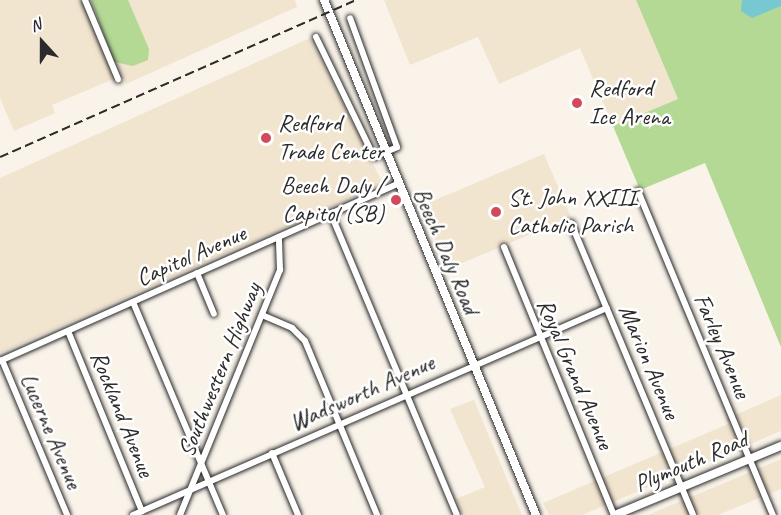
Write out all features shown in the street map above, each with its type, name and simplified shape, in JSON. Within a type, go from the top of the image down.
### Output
[{"type":"main road","name":"Beech Daly Road","points":[[324,0],[536,515]]},
{"type":"main road","name":"Plymouth Road","points":[[615,515],[781,446]]},
{"type":"street","points":[[85,0],[118,79]]},
{"type":"street","points":[[316,37],[374,157],[386,152],[396,144],[350,18]]},
{"type":"street","name":"Capitol Avenue","points":[[1,361],[398,184]]},
{"type":"street","name":"Farley Avenue","points":[[638,191],[773,515]]},
{"type":"street","points":[[331,214],[457,515]]},
{"type":"street","name":"Marion Avenue","points":[[571,223],[693,515]]},
{"type":"street","name":"Southwestern Highway","points":[[180,515],[282,265],[279,237]]},
{"type":"street","name":"Royal Grand Avenue","points":[[504,247],[615,515]]},
{"type":"street","points":[[197,273],[214,314]]},
{"type":"street","points":[[134,302],[224,515]]},
{"type":"street","name":"Wadsworth Avenue","points":[[133,515],[405,393],[607,308]]},
{"type":"street","points":[[262,315],[302,336],[377,515]]},
{"type":"street","name":"Rockland Avenue","points":[[68,331],[142,511]]},
{"type":"street","name":"Lucerne Avenue","points":[[1,361],[68,515]]},
{"type":"street","points":[[272,453],[298,515]]},
{"type":"shaded area","points":[[0,0],[82,0],[116,78],[52,105],[55,113],[14,131],[0,98]]},
{"type":"shaded area","points":[[92,0],[295,0],[297,7],[126,84]]},
{"type":"shaded area","points":[[384,0],[636,0],[678,99],[613,126],[580,48],[499,84],[478,37],[410,65]]},
{"type":"shaded area","points":[[310,38],[383,184],[0,353],[0,178]]},
{"type":"shaded area","name":"St. John XXIII Catholic Parish","points":[[544,154],[571,217],[448,269],[421,206]]},
{"type":"shaded area","points":[[781,395],[781,431],[582,515],[549,515],[543,503],[728,424],[726,419]]},
{"type":"shaded area","points":[[474,400],[522,515],[463,515],[456,499],[485,487],[450,409]]},
{"type":"shaded area","points":[[781,459],[781,489],[718,515],[648,515]]},
{"type":"green space","points":[[91,0],[128,0],[149,49],[148,60],[133,66],[114,62]]},
{"type":"green space","points":[[636,0],[781,0],[781,347],[705,163],[640,190],[613,126],[678,99]]},
{"type":"water","points":[[742,0],[781,0],[781,6],[752,18],[741,11]]},
{"type":"railway","points":[[0,157],[356,0]]},
{"type":"place","name":"Redford Ice Arena","points":[[577,103]]},
{"type":"place","name":"Redford Trade Center","points":[[266,138]]},
{"type":"place","name":"Beech Daly / Capitol (SB)","points":[[396,200]]},
{"type":"place","name":"St. John XXIII Catholic Parish","points":[[496,212]]}]
